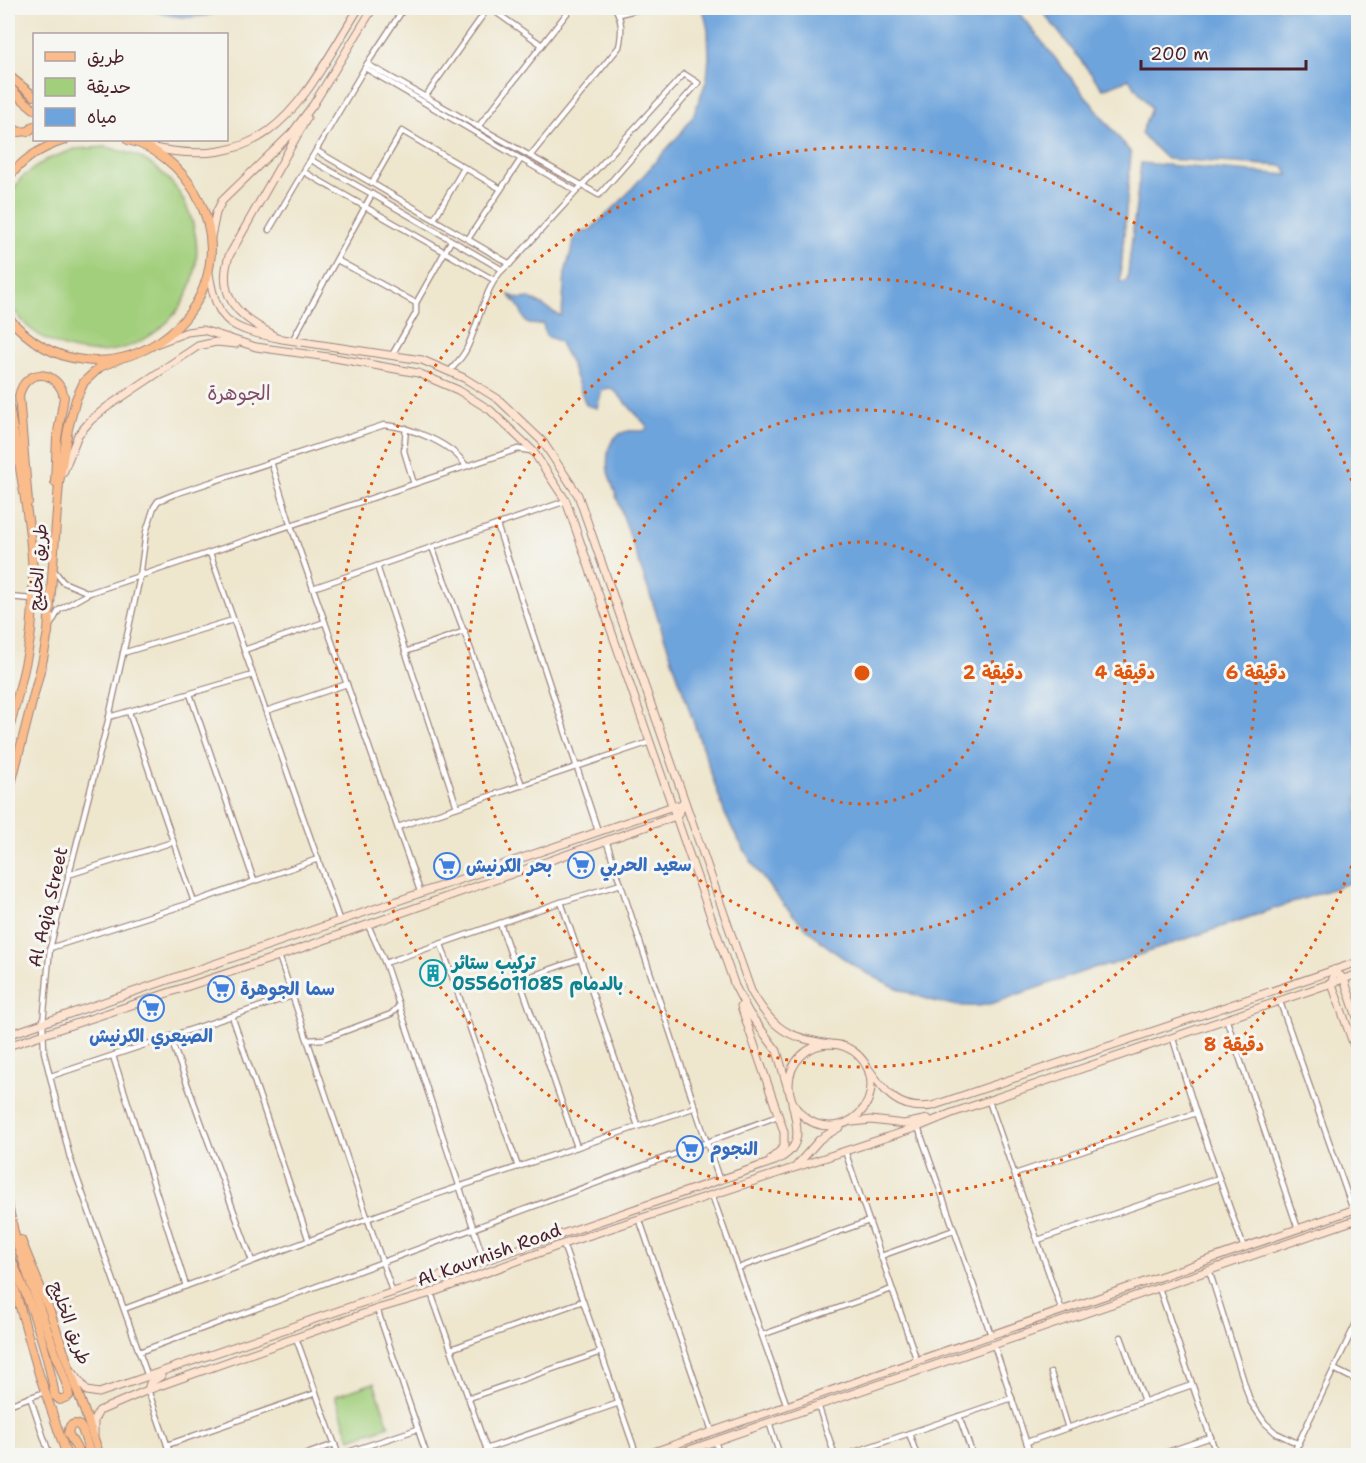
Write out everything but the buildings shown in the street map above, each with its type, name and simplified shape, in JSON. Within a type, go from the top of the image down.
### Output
[{"type":"main road","points":[[8,75],[33,95]]},
{"type":"main road","points":[[8,85],[33,107]]},
{"type":"main road","points":[[8,119],[11,127],[19,132],[29,131],[33,127]]},
{"type":"main road","points":[[8,179],[28,158],[48,146],[62,141]]},
{"type":"main road","points":[[8,317],[31,340],[58,354],[88,361],[120,359],[145,351],[182,323],[199,297],[208,268],[210,243],[204,213],[191,186],[171,163],[146,146],[131,141]]},
{"type":"main road","name":"طريق الخليج","points":[[8,796],[48,632],[59,483],[68,429],[80,389],[100,366],[120,359]]},
{"type":"main road","points":[[29,535],[27,475],[19,396],[20,389],[27,380],[39,375],[56,380],[63,390],[64,397],[55,457],[56,525]]},
{"type":"main road","name":"طريق الخليج","points":[[8,399],[10,434],[29,535],[33,598],[28,651],[8,734]]},
{"type":"main road","points":[[8,1204],[16,1241],[68,1389],[69,1396],[65,1399],[60,1400],[55,1396],[50,1364],[8,1252]]},
{"type":"main road","name":"طريق الخليج","points":[[8,1204],[71,1369],[100,1455]]},
{"type":"main road","points":[[8,1265],[45,1392],[67,1455]]},
{"type":"main road","points":[[81,1455],[68,1433],[69,1428],[74,1424],[79,1425],[82,1430],[92,1455]]},
{"type":"street","points":[[146,146],[176,152],[212,153],[233,148],[266,134],[300,101],[359,8]]},
{"type":"street","points":[[210,243],[216,213],[222,201],[292,133],[313,105],[372,8]]},
{"type":"street","points":[[269,230],[366,66],[404,8]]},
{"type":"street","points":[[425,97],[489,8],[542,45]]},
{"type":"street","points":[[478,127],[571,8]]},
{"type":"street","points":[[530,156],[619,47],[622,33],[619,14],[615,8]]},
{"type":"street","points":[[619,14],[644,8]]},
{"type":"street","points":[[366,66],[425,97],[478,127],[530,156],[581,185],[599,195],[698,83],[684,74],[581,185],[510,264],[501,269],[494,280],[466,350],[449,372]]},
{"type":"street","points":[[366,66],[576,191]]},
{"type":"street","points":[[282,339],[253,324],[238,312],[226,288],[225,271],[229,256],[300,133],[313,105]]},
{"type":"street","points":[[372,183],[402,131],[501,189]]},
{"type":"street","points":[[317,151],[510,264]]},
{"type":"street","points":[[468,239],[521,159]]},
{"type":"street","points":[[311,160],[501,269]]},
{"type":"street","points":[[434,219],[464,168]]},
{"type":"street","points":[[304,172],[494,280]]},
{"type":"street","points":[[292,341],[372,194]]},
{"type":"street","points":[[392,355],[416,314],[416,303],[451,241]]},
{"type":"street","points":[[337,260],[416,303]]},
{"type":"street","points":[[208,268],[216,304],[227,320],[247,330],[282,339],[422,360],[464,378],[498,399],[543,442],[578,495],[746,980],[758,1004],[785,1032],[800,1039],[842,1045],[853,1050],[894,1100],[912,1107],[932,1106],[1359,962]]},
{"type":"street","points":[[158,343],[187,332],[203,330],[246,345]]},
{"type":"street","points":[[59,483],[78,435],[90,420],[198,346],[216,342],[335,358],[418,373],[458,390],[490,410],[533,451],[566,501],[784,1132],[784,1147],[764,1164]]},
{"type":"street","points":[[335,358],[333,353],[346,348]]},
{"type":"street","name":"Al Aqiq Street","points":[[148,1377],[70,1158],[44,1052],[42,1023],[50,948],[109,717],[140,577],[146,532],[158,501],[384,425],[406,428]]},
{"type":"street","points":[[414,484],[404,451],[406,428],[451,450],[462,459],[466,466]]},
{"type":"street","points":[[48,632],[59,610],[89,593],[518,449],[533,451]]},
{"type":"street","points":[[271,462],[291,526],[421,894]]},
{"type":"street","points":[[313,588],[566,501]]},
{"type":"street","points":[[497,525],[579,766],[598,831]]},
{"type":"street","points":[[432,547],[522,785]]},
{"type":"street","points":[[210,553],[340,922]]},
{"type":"street","points":[[377,566],[457,807]]},
{"type":"street","points":[[52,568],[60,579],[74,588],[89,593]]},
{"type":"street","points":[[72,603],[75,597],[74,588]]},
{"type":"street","points":[[8,597],[33,598]]},
{"type":"street","points":[[123,653],[233,620]]},
{"type":"street","points":[[244,650],[325,622]]},
{"type":"street","points":[[405,652],[465,632]]},
{"type":"street","points":[[109,717],[253,675]]},
{"type":"street","points":[[266,711],[347,684]]},
{"type":"street","points":[[190,694],[254,881]]},
{"type":"street","points":[[129,712],[194,902]]},
{"type":"street","points":[[398,827],[650,742]]},
{"type":"street","points":[[8,1046],[279,956],[676,816],[682,808],[682,796]]},
{"type":"street","points":[[8,1035],[672,806],[682,808],[689,816]]},
{"type":"street","points":[[606,840],[719,1179]]},
{"type":"street","points":[[68,875],[173,842]]},
{"type":"street","points":[[50,948],[318,859]]},
{"type":"street","points":[[385,963],[561,902],[621,884]]},
{"type":"street","points":[[561,902],[638,1126]]},
{"type":"street","points":[[500,923],[577,1147]]},
{"type":"street","points":[[368,925],[385,963],[484,1260]]},
{"type":"street","points":[[441,944],[518,1167]]},
{"type":"street","points":[[279,956],[369,1218],[394,1298],[349,1319]]},
{"type":"street","points":[[520,980],[580,958]]},
{"type":"street","points":[[1334,970],[1344,979],[1359,1020]]},
{"type":"street","points":[[1334,970],[1332,984],[1359,1057]]},
{"type":"street","points":[[850,1122],[871,1120],[904,1124],[952,1113],[1227,1021],[1359,974]]},
{"type":"street","points":[[735,986],[748,1013],[777,1051],[792,1103],[799,1113],[808,1121],[819,1126],[841,1126]]},
{"type":"street","points":[[51,1076],[292,996]]},
{"type":"street","points":[[642,1455],[1356,1209],[1280,1002]]},
{"type":"street","points":[[308,1040],[324,1039],[391,1014],[399,1006]]},
{"type":"street","points":[[232,1016],[309,1240]]},
{"type":"street","points":[[1227,1021],[1298,1229]]},
{"type":"street","points":[[170,1036],[252,1261]]},
{"type":"street","points":[[1173,1039],[1196,1113],[1244,1248]]},
{"type":"street","points":[[788,1089],[795,1062],[804,1052],[817,1046],[830,1044]]},
{"type":"street","points":[[112,1056],[186,1286]]},
{"type":"street","points":[[790,1170],[804,1159],[820,1139],[860,1114],[871,1093],[868,1068]]},
{"type":"street","points":[[989,1101],[1062,1311]]},
{"type":"street","name":"Al Kaurnish Road","points":[[71,1369],[84,1389],[95,1393],[148,1377],[786,1156],[795,1144],[797,1127],[792,1103]]},
{"type":"street","points":[[124,1309],[369,1218],[696,1107]]},
{"type":"street","name":"Al Kaurnish Road","points":[[94,1437],[94,1420],[99,1411],[148,1390],[377,1309],[431,1293],[563,1244],[918,1127],[952,1113]]},
{"type":"street","points":[[1015,1174],[1196,1113]]},
{"type":"street","points":[[139,1352],[778,1116]]},
{"type":"street","points":[[918,1127],[991,1335]]},
{"type":"street","points":[[845,1151],[917,1361]]},
{"type":"street","points":[[1038,1240],[1219,1178]]},
{"type":"street","points":[[712,1195],[787,1406]]},
{"type":"street","points":[[639,1218],[712,1431]]},
{"type":"street","points":[[671,1455],[1358,1220]]},
{"type":"street","points":[[738,1268],[869,1221]]},
{"type":"street","points":[[881,1256],[954,1230]]},
{"type":"street","points":[[563,1244],[637,1455]]},
{"type":"street","points":[[1159,1288],[1207,1261]]},
{"type":"street","points":[[1209,1270],[1250,1401],[1270,1428],[1299,1444]]},
{"type":"street","points":[[1159,1288],[1217,1455]]},
{"type":"street","points":[[762,1335],[892,1290]]},
{"type":"street","points":[[431,1293],[489,1455]]},
{"type":"street","points":[[452,1349],[583,1301]]},
{"type":"street","points":[[377,1309],[427,1455]]},
{"type":"street","points":[[1292,1455],[1359,1319]]},
{"type":"street","points":[[958,1357],[991,1335]]},
{"type":"street","points":[[1121,1337],[1144,1401]]},
{"type":"street","points":[[296,1338],[339,1455],[418,1429]]},
{"type":"street","points":[[994,1345],[1031,1455]]},
{"type":"street","points":[[469,1398],[601,1352]]},
{"type":"street","points":[[171,1455],[148,1390],[150,1383],[185,1364]]},
{"type":"street","points":[[1334,1369],[1359,1381]]},
{"type":"street","points":[[1051,1373],[1068,1428]]},
{"type":"street","points":[[1027,1442],[1192,1385]]},
{"type":"street","points":[[8,1405],[45,1392]]},
{"type":"street","points":[[167,1445],[316,1393]]},
{"type":"street","points":[[30,1397],[50,1455]]},
{"type":"street","points":[[843,1455],[1012,1398]]},
{"type":"street","points":[[486,1449],[619,1403]]},
{"type":"street","points":[[818,1405],[835,1455]]},
{"type":"street","points":[[959,1416],[973,1455]]},
{"type":"street","points":[[769,1422],[780,1455]]},
{"type":"street","points":[[671,1455],[712,1431]]},
{"type":"street","points":[[909,1433],[917,1455]]},
{"type":"street","points":[[1156,1455],[1211,1437]]},
{"type":"street","points":[[1351,1455],[1359,1440]]},
{"type":"street","points":[[715,1441],[720,1455]]},
{"type":"street","points":[[301,1455],[335,1444]]},
{"type":"green space","points":[[106,147],[146,161],[176,188],[190,215],[197,251],[192,283],[177,311],[155,332],[127,347],[96,352],[64,347],[32,330],[8,302],[8,198],[21,178],[46,160],[75,149]]},
{"type":"green space","points":[[374,1383],[389,1426],[350,1439],[335,1396]]},
{"type":"water","points":[[147,8],[229,8],[208,15],[188,17],[168,15]]},
{"type":"water","points":[[703,8],[1015,8],[1131,153],[1120,282],[1127,281],[1141,163],[1288,175],[1284,166],[1167,159],[1141,134],[1151,108],[1129,79],[1103,89],[1040,8],[1358,8],[1358,880],[1000,1001],[969,1006],[942,1003],[925,998],[877,978],[849,962],[823,943],[777,897],[740,843],[725,814],[608,472],[608,452],[617,436],[629,431],[645,430],[646,425],[613,389],[602,390],[597,408],[586,405],[570,362],[559,341],[546,336],[543,324],[528,324],[509,295],[520,299],[530,298],[560,316],[562,314],[565,273],[575,237],[590,230],[620,202],[681,133],[693,116],[707,79],[708,30]]},
{"type":"place","name":"سعيد الحربي","points":[[581,865]]},
{"type":"place","name":"بحر الكرنيش","points":[[447,866]]},
{"type":"place","name":"تركيب ستائر بالدمام 0556011085","points":[[433,973]]},
{"type":"place","name":"سما الجوهرة","points":[[221,989]]},
{"type":"place","name":"الصيعري الكرنيش","points":[[151,1008]]},
{"type":"place","name":"النجوم","points":[[690,1149]]},
{"type":"district","name":"الجوهرة","points":[[239,393]]}]
